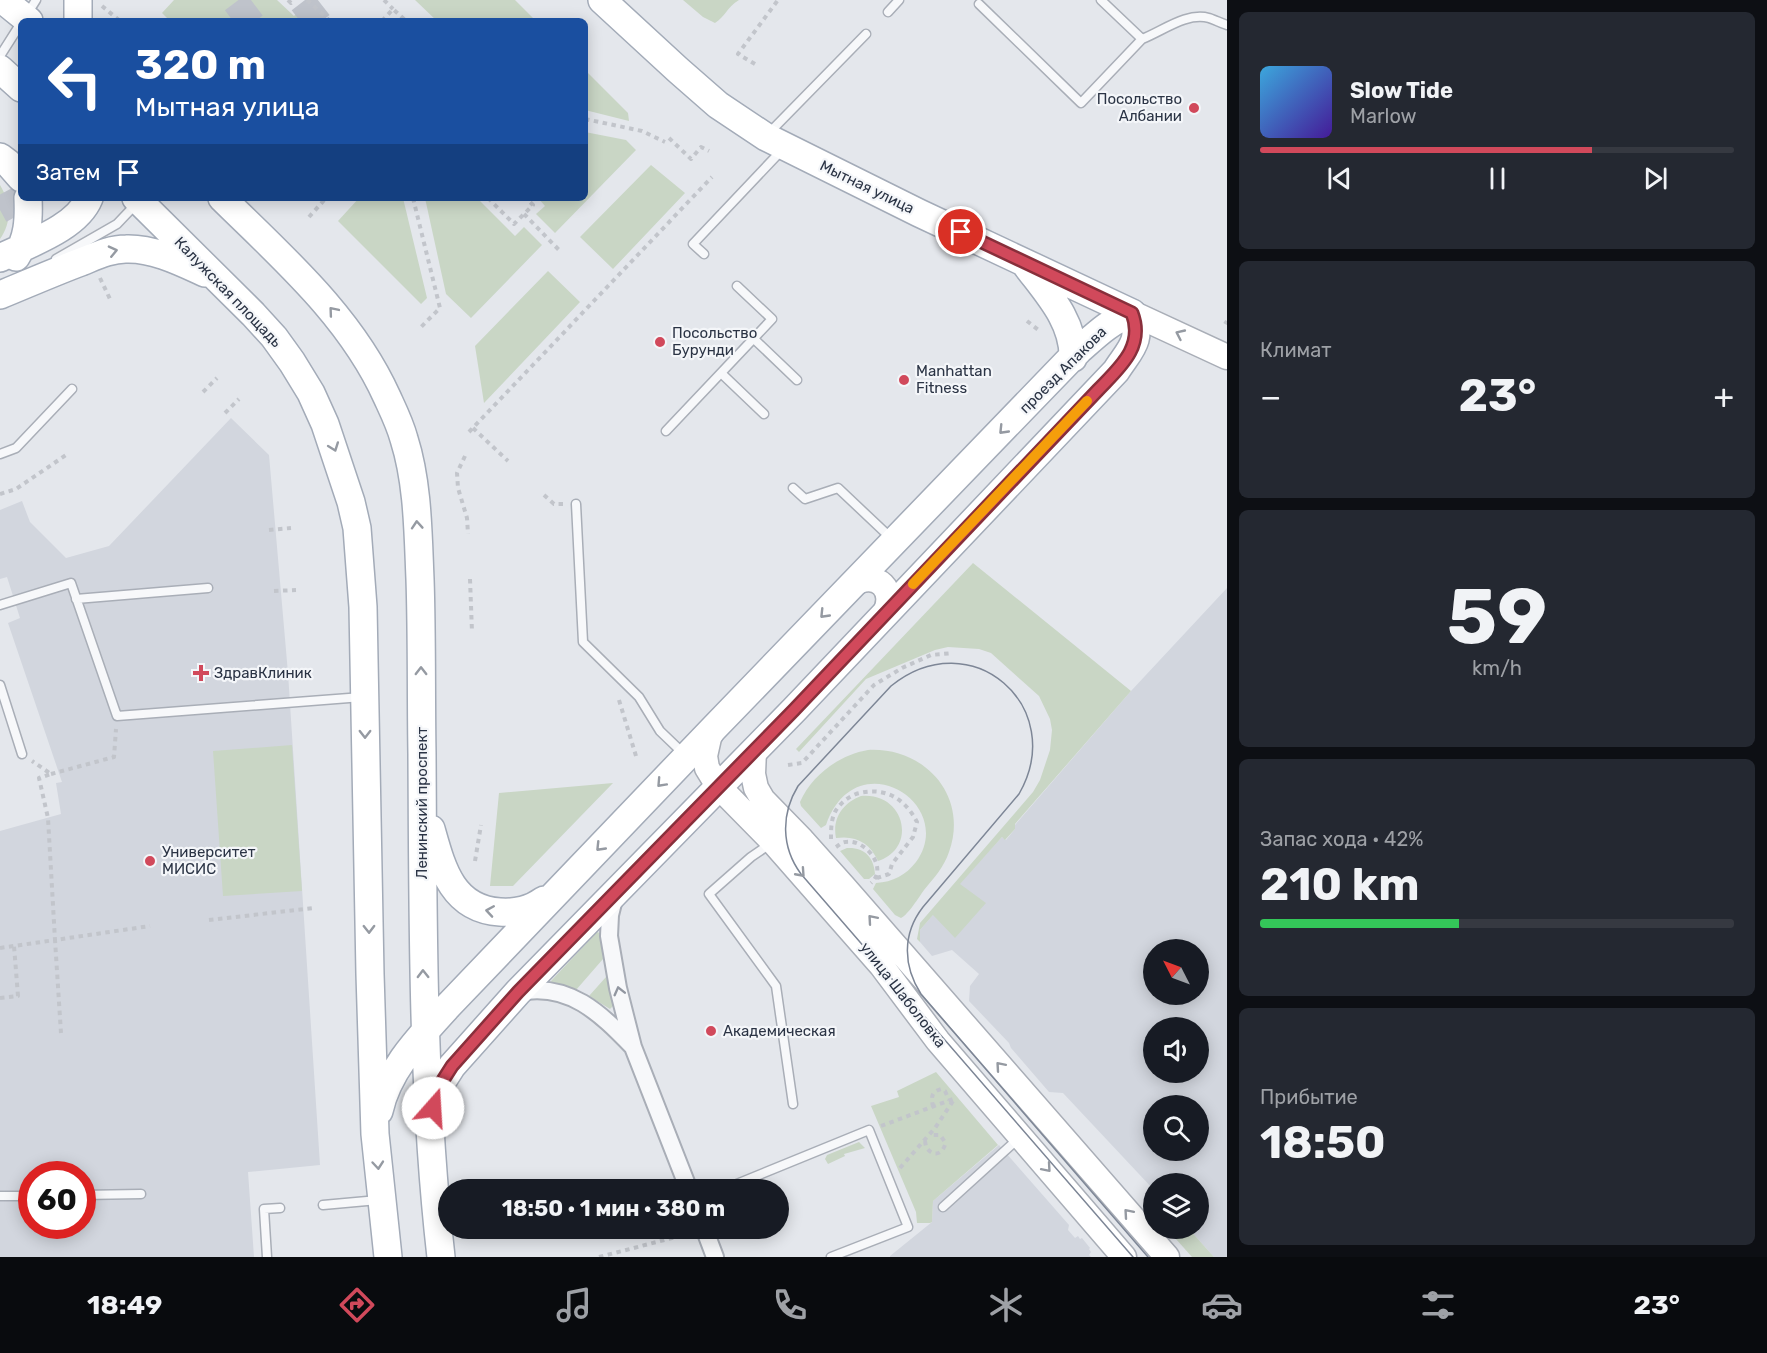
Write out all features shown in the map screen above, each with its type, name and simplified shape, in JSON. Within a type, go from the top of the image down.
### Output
[{"type":"main road","points":[[3,0],[27,16]]},
{"type":"main road","name":"Мытная улица","points":[[602,0],[718,105],[775,142],[1023,262],[1227,357]]},
{"type":"main road","points":[[0,157],[18,175]]},
{"type":"main road","points":[[0,277],[9,268],[11,252],[28,228],[28,201]]},
{"type":"main road","points":[[11,252],[60,229],[73,220],[88,201]]},
{"type":"main road","name":"Калужская площадь","points":[[140,201],[274,337],[292,362],[326,424],[357,528],[363,607],[365,697]]},
{"type":"main road","name":"Ленинский проспект","points":[[225,201],[321,297],[367,358],[387,396],[404,439],[413,481],[421,594],[424,1032],[429,1128],[441,1257]]},
{"type":"main road","points":[[0,295],[110,251],[125,249],[143,250],[187,265],[220,283],[238,298]]},
{"type":"main road","points":[[1023,262],[1052,300],[1068,326],[1072,336],[1073,358]]},
{"type":"main road","points":[[429,1128],[438,1088],[447,1073],[518,992],[883,616],[1116,370],[1130,353],[1136,338],[1136,324],[1132,313]]},
{"type":"main road","name":"проезд Апакова","points":[[562,887],[1073,358],[1103,328],[1118,318],[1132,313]]},
{"type":"main road","points":[[852,585],[859,580],[867,579],[875,580],[883,585],[888,592],[889,600],[888,609],[883,616]]},
{"type":"main road","points":[[365,697],[367,879],[375,1134],[388,1257]]},
{"type":"main road","name":"улица Шаболовка","points":[[714,728],[705,756],[707,768],[718,786],[787,840],[1167,1257]]},
{"type":"main road","name":"улица Шаболовка","points":[[754,750],[753,774],[756,788],[787,840],[938,1041],[1124,1257]]},
{"type":"main road","points":[[422,797],[447,879],[467,902],[480,909],[515,913],[533,907],[562,887]]},
{"type":"main road","points":[[375,1134],[381,1098],[389,1079],[424,1032],[562,887]]},
{"type":"street","points":[[616,890],[610,915],[609,936],[618,988],[633,1047],[685,1179]]},
{"type":"street","points":[[518,992],[535,989],[550,991],[586,1004],[633,1047]]},
{"type":"street","points":[[708,1239],[715,1257]]},
{"type":"lane","points":[[888,12],[899,0]]},
{"type":"lane","points":[[1101,0],[1142,39]]},
{"type":"lane","points":[[979,4],[1081,103],[1142,39],[1186,18],[1207,17],[1227,25]]},
{"type":"lane","points":[[0,56],[18,29]]},
{"type":"lane","points":[[704,254],[693,244],[866,34]]},
{"type":"lane","points":[[47,263],[117,224],[136,201]]},
{"type":"lane","points":[[0,289],[28,274]]},
{"type":"lane","points":[[666,431],[772,319],[737,286]]},
{"type":"lane","points":[[753,338],[797,380]]},
{"type":"lane","points":[[721,373],[764,414]]},
{"type":"lane","points":[[0,454],[16,448],[72,389]]},
{"type":"lane","points":[[793,488],[805,499],[838,488],[894,542]]},
{"type":"lane","points":[[576,504],[583,642],[639,697],[660,731],[687,756]]},
{"type":"lane","points":[[0,605],[70,583],[117,716],[365,697]]},
{"type":"lane","points":[[76,599],[208,588]]},
{"type":"lane","points":[[0,685],[22,754]]},
{"type":"lane","points":[[787,840],[751,857],[709,894],[776,986],[793,1104]]},
{"type":"lane","points":[[749,1179],[869,1130],[908,1227],[831,1257]]},
{"type":"lane","points":[[943,1208],[1020,1137]]},
{"type":"lane","points":[[96,1195],[141,1194]]},
{"type":"lane","points":[[0,1196],[18,1196]]},
{"type":"lane","points":[[323,1205],[381,1200]]},
{"type":"lane","points":[[267,1257],[264,1209],[280,1208]]},
{"type":"path","points":[[288,0],[291,3],[294,0]]},
{"type":"path","points":[[307,0],[327,18]]},
{"type":"path","points":[[384,0],[403,18]]},
{"type":"path","points":[[755,64],[738,54],[778,0]]},
{"type":"path","points":[[84,8],[112,18]]},
{"type":"path","points":[[385,18],[393,9]]},
{"type":"path","points":[[588,120],[642,131],[667,140],[691,159],[701,147],[709,151]]},
{"type":"path","points":[[469,432],[712,177]]},
{"type":"path","points":[[309,217],[323,201]]},
{"type":"path","points":[[414,201],[440,308],[420,328]]},
{"type":"path","points":[[491,201],[514,224],[533,205],[529,201]]},
{"type":"path","points":[[524,214],[559,250]]},
{"type":"path","points":[[97,271],[110,299]]},
{"type":"path","points":[[1027,321],[1046,336]]},
{"type":"path","points":[[203,392],[217,378]]},
{"type":"path","points":[[225,413],[239,399]]},
{"type":"path","points":[[473,428],[508,461]]},
{"type":"path","points":[[0,494],[16,489],[69,453]]},
{"type":"path","points":[[465,456],[457,473],[458,488],[467,518],[468,534]]},
{"type":"path","points":[[269,530],[291,528]]},
{"type":"path","points":[[470,579],[472,632]]},
{"type":"path","points":[[274,591],[296,590]]},
{"type":"path","points":[[788,765],[802,763],[874,685],[902,668],[931,655],[953,653]]},
{"type":"path","points":[[611,670],[636,756]]},
{"type":"path","points":[[61,1033],[48,818],[39,778],[114,757],[117,716]]},
{"type":"path","points":[[22,754],[51,774]]},
{"type":"path","points":[[865,888],[877,878],[889,874],[892,864],[913,837],[917,822],[911,810],[896,798],[883,792],[866,791],[851,796],[835,811],[831,825],[831,850],[845,842],[859,844],[873,857],[879,869],[877,878]]},
{"type":"path","points":[[476,861],[482,825]]},
{"type":"path","points":[[209,920],[314,908]]},
{"type":"path","points":[[0,948],[150,926]]},
{"type":"path","points":[[0,998],[18,996],[14,946]]},
{"type":"path","points":[[933,1107],[931,1098],[933,1093],[941,1089],[945,1091],[949,1100]]},
{"type":"path","points":[[869,1130],[957,1097],[926,1140],[889,1180]]},
{"type":"path","points":[[926,1140],[926,1147],[933,1154],[944,1149],[943,1138],[940,1135],[930,1135]]},
{"type":"path","points":[[599,1257],[667,1239]]},
{"type":"shaded area","name":"Университет МИСИС","points":[[231,418],[269,455],[288,673],[320,1165],[248,1172],[254,1257],[0,1257],[0,831],[61,814],[56,783],[62,782],[8,623],[20,618],[7,577],[0,579],[0,510],[22,501],[30,522],[66,558],[109,546]]},
{"type":"shaded area","points":[[1227,588],[1227,1257],[1214,1257],[1198,1239],[1209,1239],[1209,1173],[1143,1173],[1143,1178],[1063,1093],[1049,1092],[1009,1043],[969,1001],[970,986],[979,974],[952,950],[932,956],[920,942],[920,930],[1002,837],[1006,840],[1015,829],[1015,825],[1131,691]]},
{"type":"shaded area","points":[[999,1145],[1069,1225],[1068,1230],[1075,1238],[1078,1236],[1082,1238],[1090,1248],[1091,1257],[890,1257],[932,1222],[933,1201]]},
{"type":"green space","points":[[174,0],[277,0],[294,16],[302,7],[314,18],[167,18],[162,13]]},
{"type":"green space","points":[[415,0],[515,0],[533,18],[434,18]]},
{"type":"green space","points":[[683,0],[739,0],[715,23],[703,17]]},
{"type":"green space","points":[[588,73],[628,113],[629,121],[588,111]]},
{"type":"green space","points":[[588,133],[626,140],[636,150],[588,199]]},
{"type":"green space","points":[[651,165],[685,193],[613,269],[580,237]]},
{"type":"green space","points":[[0,185],[9,212],[7,226],[0,239]]},
{"type":"green space","points":[[356,201],[404,201],[427,298],[421,304],[338,221]]},
{"type":"green space","points":[[426,201],[480,201],[515,236],[524,227],[542,245],[471,318],[446,294]]},
{"type":"green space","points":[[541,201],[586,201],[555,233],[536,214],[545,206]]},
{"type":"green space","points":[[548,271],[580,302],[484,403],[475,346]]},
{"type":"green space","points":[[973,563],[1131,691],[1015,824],[1015,829],[1005,840],[1002,837],[960,884],[986,903],[955,938],[933,915],[920,930],[920,942],[917,939],[920,923],[1033,792],[1040,780],[1050,750],[1052,730],[1050,719],[1039,696],[991,653],[979,649],[948,647],[935,650],[866,679],[799,752],[796,749]]},
{"type":"green space","points":[[292,745],[302,891],[223,896],[213,751]]},
{"type":"green space","points":[[868,750],[889,751],[908,757],[924,766],[947,794],[953,812],[954,831],[947,857],[913,906],[901,918],[895,915],[873,889],[876,883],[888,881],[903,874],[916,862],[925,840],[924,820],[914,802],[898,790],[879,784],[859,787],[840,800],[826,825],[821,828],[800,802],[812,783],[828,768],[847,756]]},
{"type":"green space","points":[[613,783],[513,886],[490,886],[499,793]]},
{"type":"green space","points":[[861,796],[876,797],[888,803],[896,811],[901,822],[902,834],[898,845],[891,854],[878,861],[871,849],[862,842],[850,838],[836,838],[836,824],[840,812]]},
{"type":"green space","points":[[847,848],[858,849],[867,854],[873,863],[875,874],[869,879],[864,879],[840,851]]},
{"type":"green space","points":[[597,932],[600,933],[603,959],[576,990],[552,984],[551,981]]},
{"type":"green space","points":[[606,977],[614,1005],[610,1009],[589,996]]},
{"type":"green space","points":[[936,1072],[998,1145],[933,1201],[932,1222],[917,1223],[916,1212],[871,1106],[899,1097],[897,1091]]},
{"type":"green space","points":[[859,1142],[865,1148],[844,1154],[845,1156],[828,1164],[825,1159],[827,1155]]},
{"type":"green space","points":[[1176,1239],[1198,1239],[1214,1257],[1192,1257]]},
{"type":"tunnel","points":[[237,18],[261,0]]},
{"type":"tunnel","points":[[304,18],[327,0]]},
{"type":"tunnel","points":[[0,210],[18,200]]},
{"type":"tram line","points":[[1133,1257],[801,874],[790,853],[786,819],[788,808],[798,786],[891,686],[922,668],[952,663],[980,669],[1004,683],[1022,704],[1031,731],[1031,762],[1019,794],[916,917],[911,928],[907,950],[915,983],[921,994],[1148,1257]]},
{"type":"slow traffic","points":[[913,584],[1087,401]]},
{"type":"place","name":"Посольство Албании","points":[[1194,108]]},
{"type":"place","name":"Посольство Бурунди","points":[[660,342]]},
{"type":"place","name":"Manhattan Fitness","points":[[904,380]]},
{"type":"place","name":"ЗдравКлиник","points":[[201,673]]},
{"type":"place","name":"Университет МИСИС","points":[[150,861]]},
{"type":"place","name":"Академическая","points":[[711,1031]]},
{"type":"route","points":[[433,1108],[438,1088],[452,1066],[518,992],[794,710],[1098,390],[1130,353],[1136,338],[1136,324],[1132,313],[961,232]]}]
